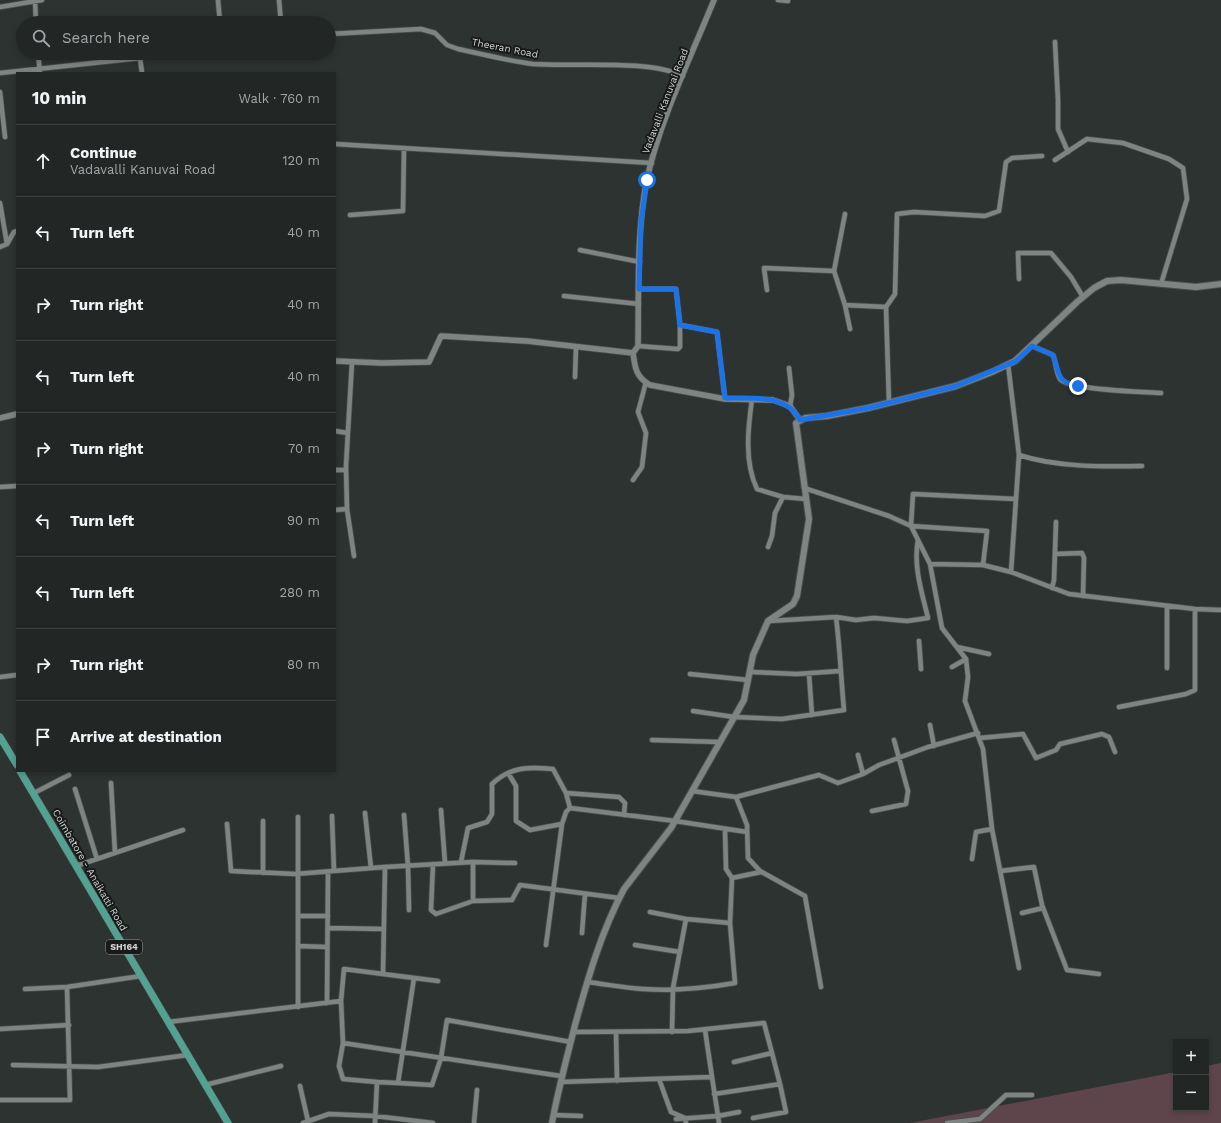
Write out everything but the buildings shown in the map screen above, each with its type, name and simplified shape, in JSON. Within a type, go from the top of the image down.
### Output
[{"type":"main road","points":[[552,1123],[560,1079],[587,982],[599,943],[619,898],[675,821],[744,700],[754,655],[768,621],[793,604],[796,596],[809,520],[796,427],[800,420],[868,408],[956,386],[1016,361],[1082,298],[1108,281],[1120,280],[1196,287],[1220,286]]},
{"type":"main road","points":[[0,736],[4,749],[16,763]]},
{"type":"main road","name":"Coimbatore - Anaikatti Road","points":[[21,772],[228,1123]]},
{"type":"street","points":[[35,0],[36,16]]},
{"type":"street","points":[[0,7],[42,0]]},
{"type":"street","points":[[218,0],[219,16]]},
{"type":"street","points":[[279,0],[280,16]]},
{"type":"street","name":"Vadavalli Kanuvai Road","points":[[638,346],[641,222],[652,163],[683,76],[714,0]]},
{"type":"street","points":[[778,0],[788,1]]},
{"type":"street","name":"Theeran Road","points":[[336,34],[421,29],[435,33],[447,45],[531,64],[630,66],[660,69],[683,76]]},
{"type":"street","points":[[1055,42],[1058,129],[1068,152]]},
{"type":"street","points":[[38,60],[40,72]]},
{"type":"street","points":[[0,73],[39,67],[118,60]]},
{"type":"street","points":[[140,60],[142,72]]},
{"type":"street","points":[[0,92],[6,137]]},
{"type":"street","points":[[1055,160],[1087,139],[1123,143],[1169,159],[1183,168],[1187,199],[1161,284]]},
{"type":"street","points":[[336,144],[652,163]]},
{"type":"street","points":[[350,215],[403,211],[404,148]]},
{"type":"street","points":[[889,403],[886,307],[895,294],[897,214],[993,214],[999,211],[1006,162],[1012,158],[1042,156]]},
{"type":"street","points":[[0,203],[7,244]]},
{"type":"street","points":[[845,214],[834,271],[845,305],[850,329]]},
{"type":"street","points":[[0,248],[7,244],[14,232],[16,231]]},
{"type":"street","points":[[580,250],[640,262]]},
{"type":"street","points":[[1019,279],[1018,253],[1051,253],[1071,277],[1082,298]]},
{"type":"street","points":[[767,290],[764,268],[834,271]]},
{"type":"street","points":[[639,289],[676,289],[680,325],[680,347],[678,349],[638,346],[633,353],[636,373],[646,382],[658,387],[725,398],[773,400],[790,406],[800,420]]},
{"type":"street","points":[[564,296],[639,304]]},
{"type":"street","points":[[845,305],[886,307]]},
{"type":"street","points":[[680,325],[717,332],[725,398]]},
{"type":"street","points":[[336,361],[429,362],[441,336],[526,341],[633,353]]},
{"type":"street","points":[[1032,346],[1053,355],[1060,379],[1067,384],[1110,390],[1161,393]]},
{"type":"street","points":[[575,377],[576,347]]},
{"type":"street","points":[[352,362],[346,470],[347,509],[354,556]]},
{"type":"street","points":[[1008,364],[1019,455],[1011,572]]},
{"type":"street","points":[[788,368],[792,395],[790,406]]},
{"type":"street","points":[[633,480],[642,467],[646,434],[638,412],[646,382]]},
{"type":"street","points":[[752,399],[748,430],[753,481],[757,489],[783,497],[806,499]]},
{"type":"street","points":[[0,418],[16,414]]},
{"type":"street","points":[[336,431],[348,434]]},
{"type":"street","points":[[1019,455],[1039,462],[1107,467],[1142,466]]},
{"type":"street","points":[[336,470],[346,470]]},
{"type":"street","points":[[0,487],[16,486]]},
{"type":"street","points":[[804,488],[889,516],[911,526],[987,530],[983,565]]},
{"type":"street","points":[[1016,499],[913,494],[911,526],[930,564],[942,628],[966,659],[968,677],[965,700],[979,735],[983,750],[992,829],[1019,968]]},
{"type":"street","points":[[768,547],[772,536],[774,513],[783,497]]},
{"type":"street","points":[[336,510],[347,509]]},
{"type":"street","points":[[1052,588],[1056,522]]},
{"type":"street","points":[[768,621],[836,617],[856,620],[874,618],[907,621],[928,618],[920,584],[915,552],[918,540]]},
{"type":"street","points":[[1055,554],[1082,553],[1084,558],[1083,596]]},
{"type":"street","points":[[930,564],[983,565],[1011,572],[1069,594],[1195,609],[1221,610]]},
{"type":"street","points":[[1167,606],[1167,668]]},
{"type":"street","points":[[1119,707],[1186,694],[1195,690],[1195,609]]},
{"type":"street","points":[[692,711],[734,717],[782,720],[844,710],[840,672],[840,649],[836,617]]},
{"type":"street","points":[[919,641],[921,669]]},
{"type":"street","points":[[957,647],[989,654]]},
{"type":"street","points":[[952,667],[966,659]]},
{"type":"street","points":[[750,672],[809,674],[840,672]]},
{"type":"street","points":[[690,674],[748,680]]},
{"type":"street","points":[[809,674],[812,715]]},
{"type":"street","points":[[0,677],[16,675]]},
{"type":"street","points":[[930,726],[934,746]]},
{"type":"street","points":[[692,791],[736,797],[819,775],[838,783],[863,774],[879,765],[898,758],[934,746],[979,735],[1023,734],[1036,758],[1056,750],[1060,744],[1102,734],[1109,737],[1115,752]]},
{"type":"street","points":[[652,740],[719,742]]},
{"type":"street","points":[[872,811],[906,804],[908,791],[894,740]]},
{"type":"street","points":[[858,756],[863,774]]},
{"type":"street","points":[[461,862],[468,828],[487,822],[492,814],[492,784],[499,777],[526,767],[553,769],[566,793],[570,808]]},
{"type":"street","points":[[508,773],[516,786],[516,821],[530,830],[562,824]]},
{"type":"street","points":[[34,793],[68,775]]},
{"type":"street","points":[[111,783],[115,853]]},
{"type":"street","points":[[75,789],[97,859]]},
{"type":"street","points":[[566,793],[619,797],[625,802],[624,815]]},
{"type":"street","points":[[736,797],[747,825],[748,858],[761,872],[805,896],[821,987]]},
{"type":"street","points":[[546,945],[552,890],[562,824],[566,812],[570,808]]},
{"type":"street","points":[[570,808],[675,821],[725,830],[747,832]]},
{"type":"street","points":[[441,810],[445,863]]},
{"type":"street","points":[[365,813],[371,868]]},
{"type":"street","points":[[404,815],[408,866],[409,910]]},
{"type":"street","points":[[332,816],[334,871]]},
{"type":"street","points":[[298,817],[298,1007]]},
{"type":"street","points":[[263,821],[263,873]]},
{"type":"street","points":[[227,824],[231,871],[298,874],[461,862],[515,863]]},
{"type":"street","points":[[972,860],[976,832],[992,829]]},
{"type":"street","points":[[76,866],[183,830]]},
{"type":"street","points":[[587,982],[642,989],[713,987],[736,983],[730,922],[732,878],[726,869],[725,830]]},
{"type":"street","points":[[473,862],[473,901]]},
{"type":"street","points":[[433,864],[431,910],[436,914],[473,901],[512,900],[520,885],[619,898]]},
{"type":"street","points":[[1000,871],[1034,866],[1043,908],[1067,970],[1099,974]]},
{"type":"street","points":[[383,974],[385,867]]},
{"type":"street","points":[[327,1003],[328,872]]},
{"type":"street","points":[[732,878],[761,872]]},
{"type":"street","points":[[582,933],[585,894]]},
{"type":"street","points":[[1022,913],[1043,908]]},
{"type":"street","points":[[650,912],[686,919],[730,922]]},
{"type":"street","points":[[298,916],[328,916]]},
{"type":"street","points":[[672,1032],[673,988],[686,919]]},
{"type":"street","points":[[328,928],[384,929]]},
{"type":"street","points":[[298,946],[327,947]]},
{"type":"street","points":[[635,946],[680,952]]},
{"type":"street","points":[[438,981],[344,969],[341,1001],[343,1043],[339,1066],[343,1079],[432,1085],[441,1058],[447,1020],[571,1042]]},
{"type":"street","points":[[25,989],[67,987],[141,976]]},
{"type":"street","points":[[398,1083],[404,1053],[414,978]]},
{"type":"street","points":[[0,1100],[70,1100],[71,1066],[67,987]]},
{"type":"street","points":[[168,1022],[341,1001]]},
{"type":"street","points":[[574,1032],[672,1032],[706,1030],[764,1023],[786,1112],[753,1118]]},
{"type":"street","points":[[0,1029],[69,1025]]},
{"type":"street","points":[[706,1030],[719,1123]]},
{"type":"street","points":[[616,1032],[617,1080]]},
{"type":"street","points":[[343,1043],[441,1058],[560,1079],[617,1080],[712,1077]]},
{"type":"street","points":[[734,1062],[772,1053]]},
{"type":"street","points":[[13,1065],[98,1067],[188,1056]]},
{"type":"street","points":[[205,1085],[281,1066]]},
{"type":"street","points":[[659,1079],[671,1112],[686,1121]]},
{"type":"street","points":[[375,1123],[377,1082]]},
{"type":"street","points":[[714,1094],[780,1084]]},
{"type":"street","points":[[300,1086],[308,1121]]},
{"type":"street","points":[[474,1123],[477,1090]]},
{"type":"street","points":[[947,1123],[980,1119],[1006,1095],[1032,1095]]},
{"type":"street","points":[[676,1119],[686,1121],[739,1112]]},
{"type":"street","points":[[303,1123],[329,1114],[375,1116],[433,1123]]},
{"type":"street","points":[[554,1115],[581,1116]]},
{"type":"shaded area","points":[[1221,1063],[1221,1123],[910,1123],[1173,1073],[1173,1111],[1209,1111],[1209,1065]]},
{"type":"route","points":[[647,180],[641,222],[639,289],[676,289],[680,325],[717,332],[725,398],[773,400],[782,402],[790,406],[800,420],[805,418],[827,416],[868,408],[956,386],[1016,361],[1032,346],[1053,355],[1057,364],[1060,379],[1067,384],[1078,386]]}]
